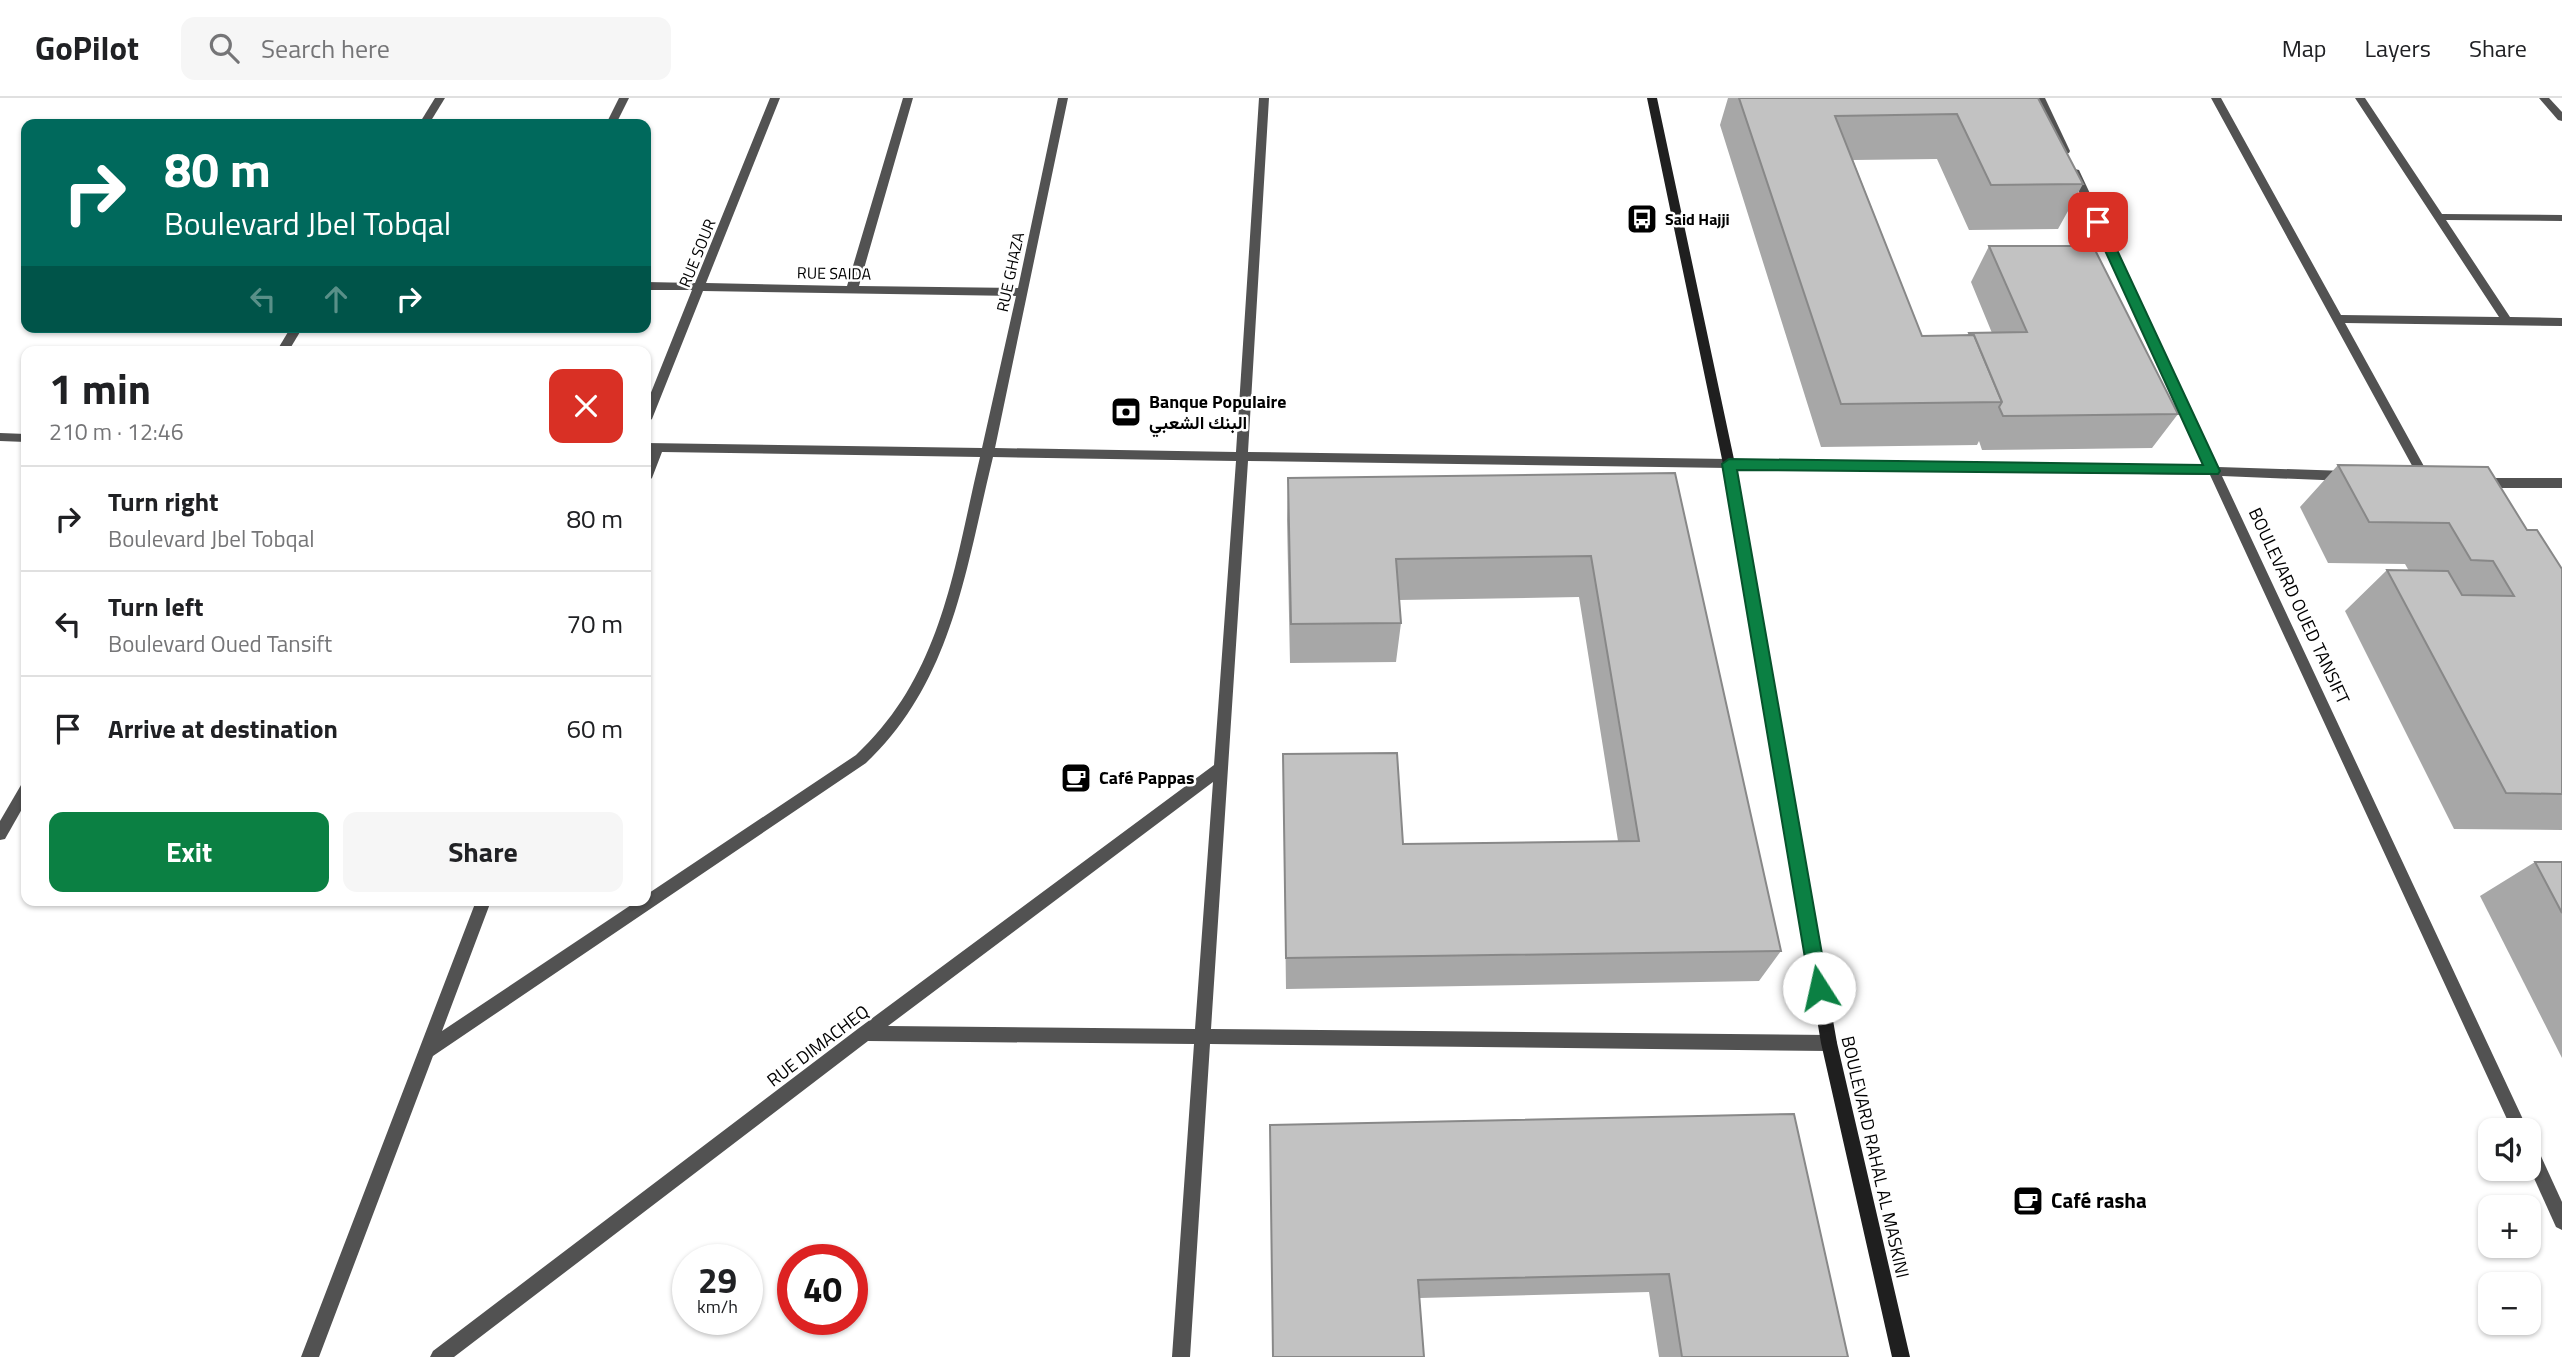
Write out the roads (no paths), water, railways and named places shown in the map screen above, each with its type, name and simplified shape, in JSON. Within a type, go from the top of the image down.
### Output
[{"type":"street","points":[[427,119],[440,98]]},
{"type":"street","points":[[614,119],[624,98]]},
{"type":"street","name":"RUE SOUR","points":[[651,407],[775,98]]},
{"type":"street","points":[[852,289],[908,98]]},
{"type":"street","name":"RUE GHAZA","points":[[651,900],[861,759],[887,735],[903,714],[926,672],[942,635],[988,452],[1063,98]]},
{"type":"street","points":[[1181,1357],[1264,98]]},
{"type":"street","name":"BOULEVARD RAHAL AL MASKINI","points":[[1651,98],[1729,464],[1829,1043],[1901,1357]]},
{"type":"street","name":"BOULEVARD OUED TANSIFT","points":[[2040,98],[2514,1118]]},
{"type":"street","points":[[2216,98],[2424,479]]},
{"type":"street","points":[[2360,98],[2507,321]]},
{"type":"street","points":[[2544,98],[2562,118]]},
{"type":"street","points":[[2438,217],[2562,218]]},
{"type":"street","name":"RUE SAIDA","points":[[651,286],[1022,292]]},
{"type":"street","points":[[2337,319],[2562,322]]},
{"type":"street","points":[[0,437],[21,438]]},
{"type":"street","points":[[652,447],[2213,471],[2359,477]]},
{"type":"street","points":[[2471,488],[2562,484]]},
{"type":"street","name":"RUE DIMACHEQ","points":[[439,1357],[1221,768]]},
{"type":"street","points":[[0,834],[21,798]]},
{"type":"street","points":[[310,1357],[482,906]]},
{"type":"street","name":"RUE GHAZA","points":[[428,1049],[642,906]]},
{"type":"street","points":[[865,1034],[1829,1043]]},
{"type":"street","points":[[2541,1176],[2562,1221]]},
{"type":"place","name":"Said Hajji","points":[[1642,219]]},
{"type":"place","name":"Banque Populaire البنك الشعبي","points":[[1126,412]]},
{"type":"place","name":"Café Pappas","points":[[1076,778]]},
{"type":"place","name":"Café rasha","points":[[2028,1201]]}]
